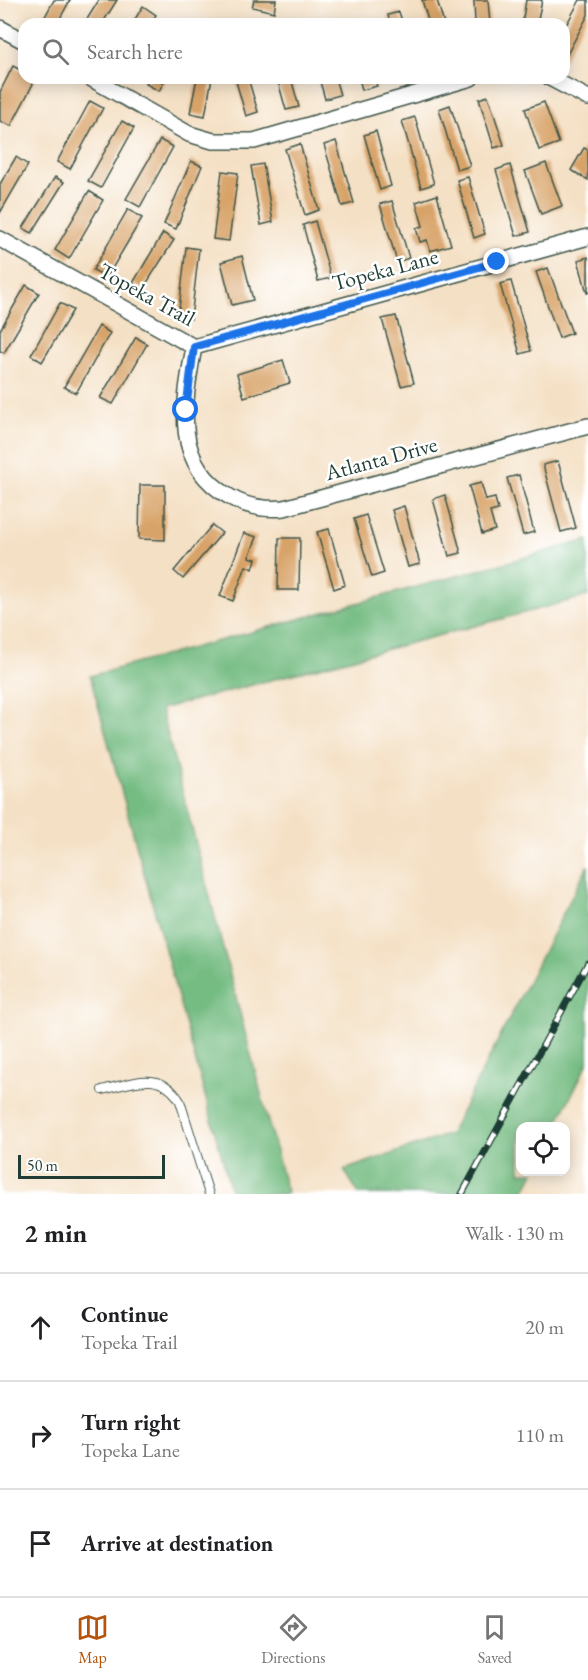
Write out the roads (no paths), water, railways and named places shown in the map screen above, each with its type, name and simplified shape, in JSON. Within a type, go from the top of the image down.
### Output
[{"type":"street","points":[[0,28],[18,38]]},
{"type":"street","points":[[101,84],[189,134],[229,143],[254,141],[450,84]]},
{"type":"street","points":[[561,84],[588,98]]},
{"type":"street","name":"Topeka Lane","points":[[194,347],[588,237]]},
{"type":"street","name":"Topeka Trail","points":[[0,239],[194,347],[185,421],[190,452],[197,468]]},
{"type":"street","name":"Atlanta Drive","points":[[197,468],[216,489],[238,503],[256,508],[284,508],[588,426]]},
{"type":"lane","points":[[102,1090],[146,1081],[159,1082],[172,1088],[180,1101],[209,1194]]},
{"type":"railway","points":[[462,1194],[588,963]]}]
